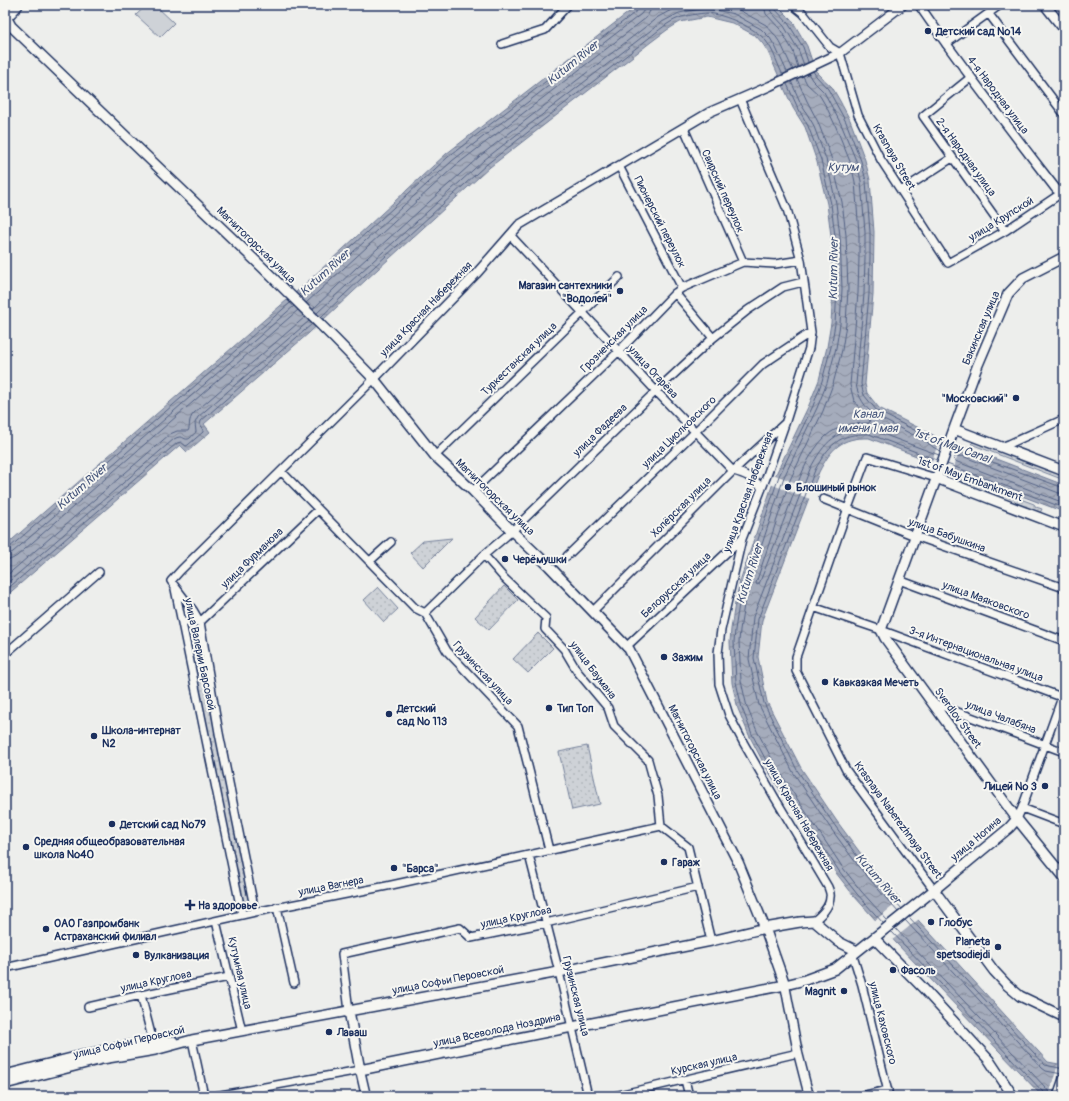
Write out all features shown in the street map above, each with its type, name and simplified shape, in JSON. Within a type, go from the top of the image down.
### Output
[{"type":"main road","points":[[5,17],[17,5]]},
{"type":"main road","points":[[1045,5],[1064,30]]},
{"type":"main road","name":"Магнитогорская улица","points":[[5,17],[11,26],[334,338],[374,379],[435,456],[549,566],[626,647],[738,862],[765,928],[785,985]]},
{"type":"main road","name":"Бакинская улица","points":[[937,475],[977,367],[1008,294],[1023,278],[1064,257]]},
{"type":"main road","points":[[953,432],[1001,447],[1064,471]]},
{"type":"main road","points":[[880,630],[900,580],[937,475]]},
{"type":"main road","name":"1st of May Embankment","points":[[937,475],[1064,527]]},
{"type":"main road","name":"Sverdlov Street","points":[[880,630],[884,638],[1017,819],[1064,877]]},
{"type":"main road","name":"улица Ногина","points":[[877,935],[920,902],[1009,828],[1017,819]]},
{"type":"main road","name":"Krasnaya Naberezhnaya Street","points":[[934,890],[1006,985],[1020,996],[1064,1017]]},
{"type":"main road","points":[[814,921],[855,953],[877,935],[989,1060],[1013,1096]]},
{"type":"main road","name":"улица Софьи Перовской","points":[[5,1084],[102,1059],[155,1050],[192,1040],[559,972],[711,941],[765,928],[814,921]]},
{"type":"main road","name":"улица Всеволода Ноздрина","points":[[360,1070],[785,985],[832,971],[855,953]]},
{"type":"main road","points":[[349,1011],[360,1070]]},
{"type":"main road","points":[[5,1075],[99,1052],[153,1042],[192,1040]]},
{"type":"main road","points":[[1058,1096],[1064,1079]]},
{"type":"street","points":[[502,44],[545,30],[568,5]]},
{"type":"street","points":[[793,5],[803,13],[830,47],[840,53]]},
{"type":"street","name":"улица Красная Набережная","points":[[175,587],[171,581],[181,570],[374,379],[476,274],[519,225],[710,112],[740,100],[840,53],[903,5]]},
{"type":"street","name":"4-я Народная улица","points":[[919,5],[970,78],[1056,189],[1064,193]]},
{"type":"street","points":[[946,44],[994,8],[1064,114]]},
{"type":"street","name":"Krasnaya Street","points":[[840,53],[858,115],[881,160],[948,263]]},
{"type":"street","name":"2-я Народная улица","points":[[970,78],[922,116],[1005,231]]},
{"type":"street","name":"улица Красная Набережная","points":[[740,100],[787,209],[801,260],[811,332],[809,348],[786,421],[742,539],[721,630],[718,653],[719,684],[729,715],[743,742],[828,887],[830,897],[827,908],[823,914],[814,921]]},
{"type":"street","name":"Свирский переулок","points":[[684,128],[743,262]]},
{"type":"street","points":[[901,191],[952,158]]},
{"type":"street","name":"Пионерский переулок","points":[[619,166],[682,288]]},
{"type":"street","name":"улица Крупской","points":[[948,263],[1005,231],[1064,193]]},
{"type":"street","name":"улица Огарёва","points":[[510,235],[656,392],[733,471]]},
{"type":"street","name":"Грозненская улица","points":[[473,491],[619,351],[675,293],[682,288],[743,262],[775,264],[801,260]]},
{"type":"street","name":"Туркестанская улица","points":[[435,456],[619,277]]},
{"type":"street","name":"улица Фадеева","points":[[425,613],[484,555],[512,531],[714,338],[748,310],[783,287],[803,282]]},
{"type":"street","points":[[675,293],[714,338]]},
{"type":"street","name":"улица Циолковского","points":[[567,556],[763,364],[811,332]]},
{"type":"street","points":[[1001,447],[1064,419]]},
{"type":"street","name":"Хопёрская улица","points":[[593,611],[733,471],[786,421]]},
{"type":"street","name":"1st of May Embankment","points":[[867,457],[937,475]]},
{"type":"street","name":"Krasnaya Naberezhnaya Street","points":[[867,457],[796,657],[796,671],[846,770],[934,890]]},
{"type":"street","name":"Грузинская улица","points":[[281,471],[415,608],[425,613],[447,651],[518,726],[549,850]]},
{"type":"street","points":[[733,471],[744,473],[755,480],[762,488]]},
{"type":"street","name":"улица Бабушкина","points":[[823,499],[916,536],[1064,588]]},
{"type":"street","name":"улица Фурманова","points":[[200,622],[318,510]]},
{"type":"street","name":"Белорусская улица","points":[[626,647],[742,539]]},
{"type":"street","points":[[370,561],[391,542]]},
{"type":"street","name":"улица Баумана","points":[[484,555],[504,578],[546,618],[545,629],[564,649],[577,671],[608,708],[614,726],[648,760],[658,796],[661,826]]},
{"type":"street","points":[[5,654],[100,572]]},
{"type":"street","name":"улица Маяковского","points":[[900,580],[1064,641]]},
{"type":"street","name":"улица Валерии Барсовой","points":[[175,587],[242,915]]},
{"type":"street","name":"улица Валерии Барсовой","points":[[175,587],[193,610],[200,622],[228,777],[255,912]]},
{"type":"street","name":"3-я Интернациональная улица","points":[[813,607],[1063,696]]},
{"type":"street","points":[[182,621],[200,622]]},
{"type":"street","name":"улица Ногина","points":[[1017,819],[1063,696]]},
{"type":"street","name":"улица Чалабяна","points":[[931,702],[1064,752]]},
{"type":"street","points":[[214,780],[228,777]]},
{"type":"street","points":[[1022,808],[1064,824]]},
{"type":"street","points":[[661,826],[688,848],[711,941]]},
{"type":"street","name":"улица Вагнера","points":[[5,968],[277,907],[387,886],[661,826]]},
{"type":"street","name":"Грузинская улица","points":[[529,855],[559,972],[588,1096]]},
{"type":"street","name":"улица Круглова","points":[[349,1011],[342,954],[460,928],[471,938],[698,887]]},
{"type":"street","points":[[277,907],[294,983]]},
{"type":"street","name":"Кутумная улица","points":[[216,921],[241,1031]]},
{"type":"street","name":"улица Каховского","points":[[855,953],[888,1093]]},
{"type":"street","name":"улица Круглова","points":[[88,1007],[229,976]]},
{"type":"street","name":"Магнитогорская улица","points":[[785,985],[798,1053],[809,1096]]},
{"type":"street","points":[[141,995],[153,1042]]},
{"type":"street","points":[[192,1040],[204,1096]]},
{"type":"street","name":"Курская улица","points":[[614,1096],[798,1053]]},
{"type":"street","points":[[360,1070],[366,1096]]},
{"type":"street","name":"улица Всеволода Ноздрина","points":[[214,1096],[360,1070]]},
{"type":"street","points":[[685,1080],[689,1096]]},
{"type":"street","points":[[861,1096],[888,1093]]},
{"type":"shaded area","points":[[147,5],[155,5],[174,23],[160,37],[136,15]]},
{"type":"shaded area","points":[[973,442],[979,442],[1064,474],[1064,480],[971,444]]},
{"type":"shaded area","points":[[962,477],[1034,504],[1036,507],[1042,509],[1040,513],[960,483]]},
{"type":"shaded area","points":[[452,538],[423,567],[410,553],[423,541]]},
{"type":"shaded area","points":[[504,586],[518,600],[489,630],[475,617]]},
{"type":"shaded area","points":[[378,587],[398,609],[384,622],[364,600]]},
{"type":"shaded area","points":[[193,622],[249,902],[242,903],[185,624]]},
{"type":"shaded area","points":[[538,633],[553,648],[528,673],[513,659]]},
{"type":"shaded area","points":[[587,746],[600,804],[572,810],[559,752]]},
{"type":"water","name":"Кутум","points":[[638,5],[777,5],[792,20],[807,46],[818,74],[832,87],[850,120],[865,160],[870,180],[874,232],[873,294],[865,384],[867,393],[879,408],[933,435],[955,448],[962,446],[1064,485],[1064,512],[869,438],[859,438],[844,442],[828,457],[819,472],[762,620],[758,657],[767,702],[801,768],[836,820],[867,862],[898,898],[1048,1062],[1064,1065],[1064,1096],[1042,1096],[897,944],[854,896],[836,873],[780,790],[764,764],[738,709],[732,683],[730,642],[735,603],[740,581],[776,474],[809,405],[819,380],[831,323],[833,290],[831,236],[827,204],[817,162],[805,127],[793,108],[763,44],[756,36],[732,23],[707,17],[680,22],[651,42],[490,167],[309,333],[204,424],[210,432],[187,452],[180,445],[5,597],[5,546],[303,286],[446,154]]},
{"type":"pier","points":[[940,438],[955,446],[962,444],[952,472],[931,464]]},
{"type":"pier","points":[[773,474],[814,490],[810,499],[770,484]]},
{"type":"pier","points":[[902,899],[919,919],[891,941],[873,922]]},
{"type":"pier","points":[[1059,1062],[1064,1063],[1064,1096],[1048,1096]]},
{"type":"place","name":"Детский сад №14","points":[[928,31]]},
{"type":"place","name":"Магазин сантехники \"Водолей\"","points":[[620,291]]},
{"type":"place","name":"\"Московский\"","points":[[1016,398]]},
{"type":"place","name":"Блошиный рынок","points":[[788,487]]},
{"type":"place","name":"Черёмушки","points":[[505,559]]},
{"type":"place","name":"Зажим","points":[[664,657]]},
{"type":"place","name":"Кавказкая Мечеть","points":[[825,682]]},
{"type":"place","name":"Тип Топ","points":[[549,708]]},
{"type":"place","name":"Детский сад № 113","points":[[389,714]]},
{"type":"place","name":"Школа-интернат N2","points":[[94,736]]},
{"type":"place","name":"Лицей № 3","points":[[1045,786]]},
{"type":"place","name":"Детский сад №79","points":[[112,824]]},
{"type":"place","name":"Средняя общеобразовательная школа №40","points":[[26,847]]},
{"type":"place","name":"Гараж","points":[[664,862]]},
{"type":"place","name":"\"Барса\"","points":[[394,868]]},
{"type":"place","name":"На здоровье","points":[[190,905]]},
{"type":"place","name":"Глобус","points":[[931,922]]},
{"type":"place","name":"ОАО Газпромбанк Астраханский филиал","points":[[46,929]]},
{"type":"place","name":"Planeta spetsodiejdi","points":[[998,947]]},
{"type":"place","name":"Вулканизация","points":[[136,955]]},
{"type":"place","name":"Фасоль","points":[[893,970]]},
{"type":"place","name":"Magnit","points":[[844,991]]},
{"type":"place","name":"Лаваш","points":[[329,1032]]},
{"type":"water label","name":"Kutum River","points":[[573,63]]},
{"type":"water label","name":"Kutum River","points":[[834,269]]},
{"type":"water label","name":"Kutum River","points":[[325,273]]},
{"type":"water label","name":"Канал имени 1 мая","points":[[868,421]]},
{"type":"water label","name":"1st of May Canal","points":[[952,446]]},
{"type":"water label","name":"Kutum River","points":[[82,487]]},
{"type":"water label","name":"Kutum River","points":[[750,574]]},
{"type":"water label","name":"Kutum River","points":[[878,879]]}]
